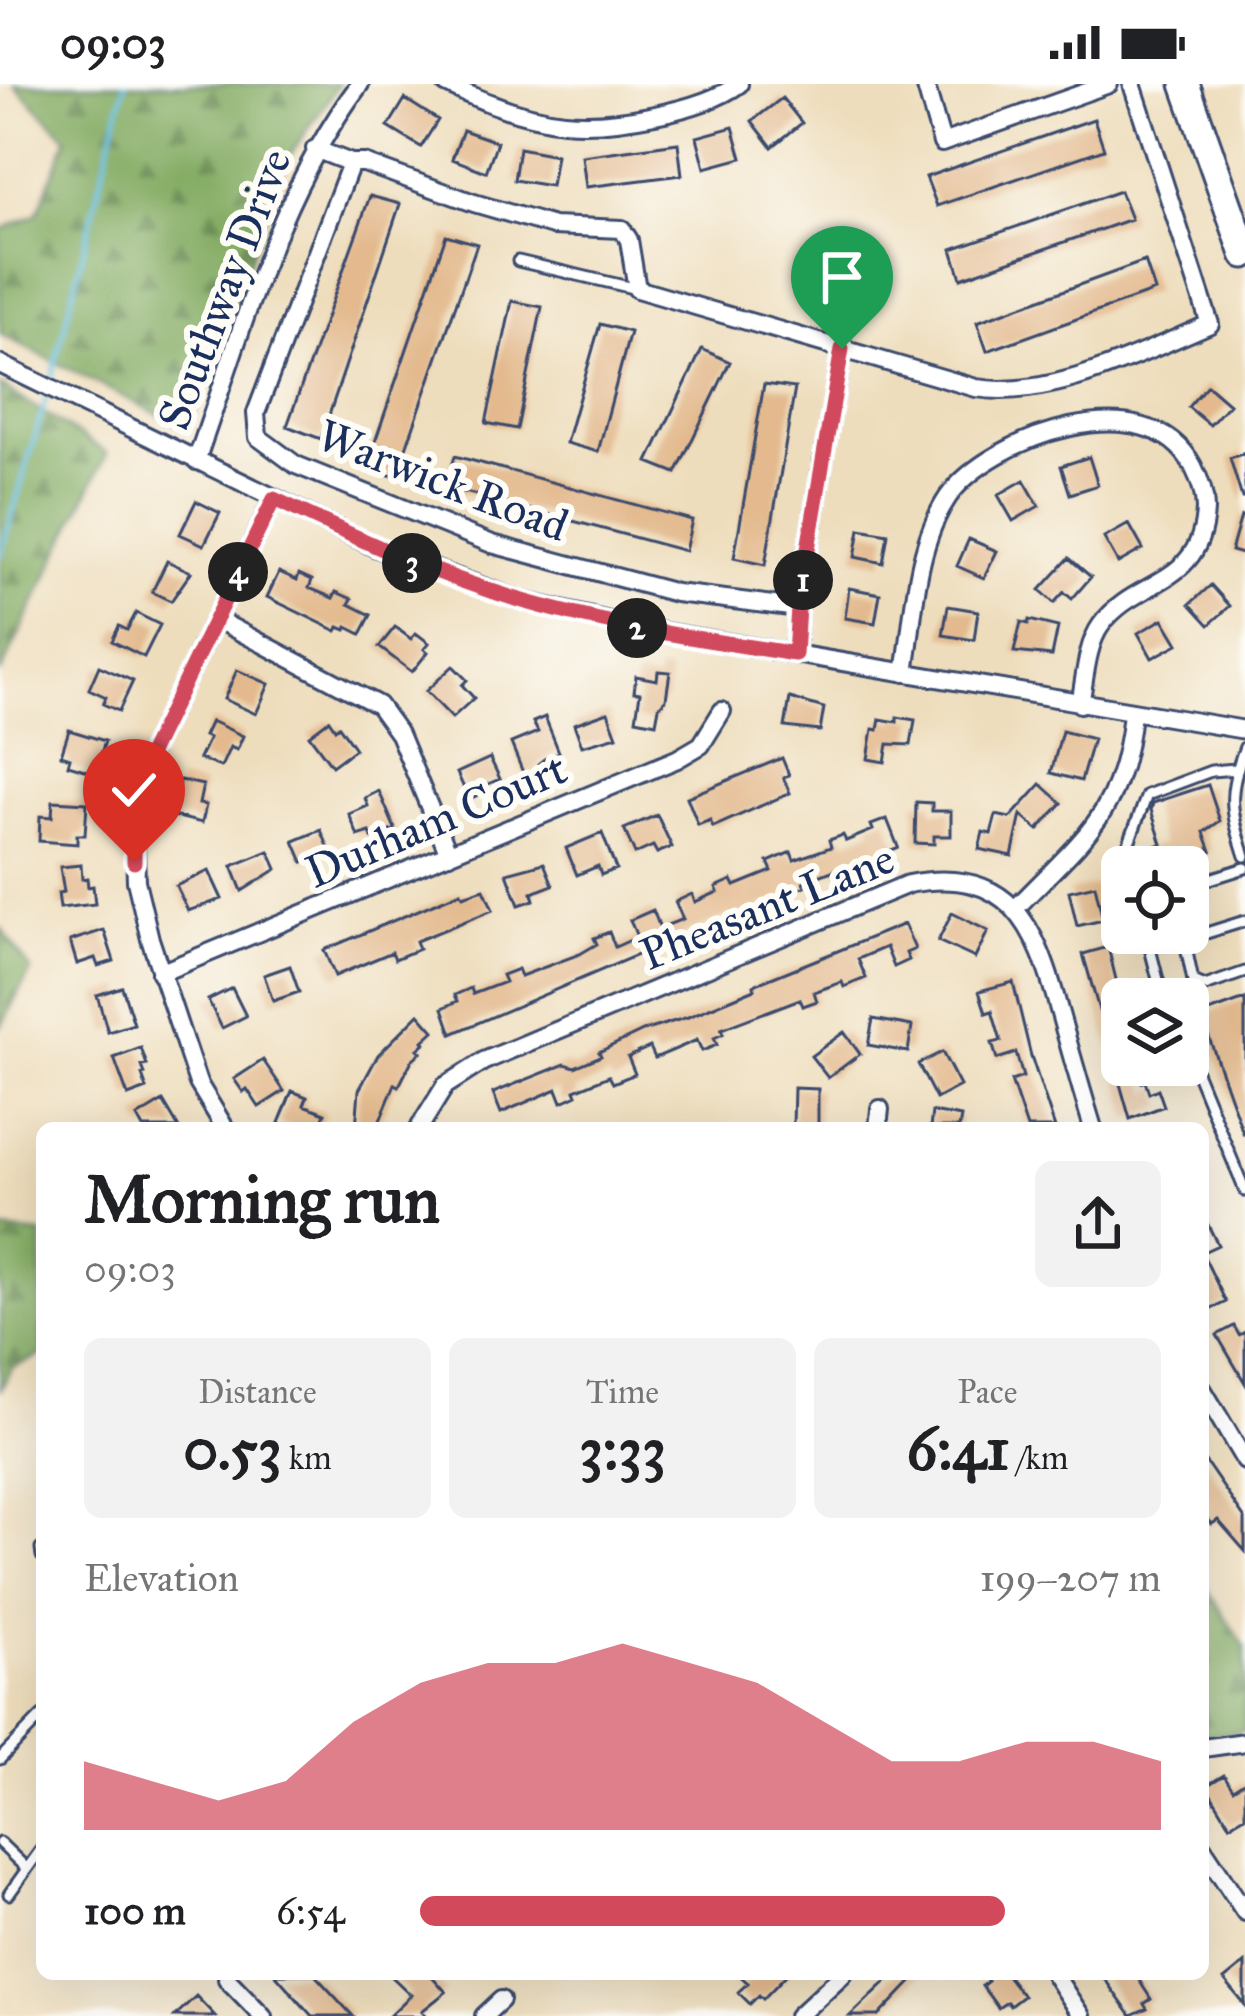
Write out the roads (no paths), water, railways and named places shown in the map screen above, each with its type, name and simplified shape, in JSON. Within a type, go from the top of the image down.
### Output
[{"type":"main road","points":[[1185,84],[1245,254]]},
{"type":"street","name":"Southway Drive","points":[[196,461],[289,204],[315,149],[360,84]]},
{"type":"street","points":[[446,84],[512,111],[568,122],[668,111],[706,101],[740,84]]},
{"type":"street","points":[[925,84],[942,142],[1108,84]]},
{"type":"street","points":[[315,149],[553,226],[622,230],[629,240],[637,289],[976,388],[1024,392],[1119,362],[1210,325],[1132,84]]},
{"type":"street","name":"Warwick Road","points":[[351,163],[256,413],[258,436],[296,465],[492,544],[676,593],[798,608]]},
{"type":"street","points":[[795,654],[798,608],[842,349]]},
{"type":"street","points":[[8,368],[415,564],[519,600],[635,627],[1245,730]]},
{"type":"street","points":[[904,673],[930,531],[959,484],[1000,454],[1057,432],[1086,423],[1131,423],[1169,439],[1188,455],[1204,491],[1203,526],[1183,567],[1115,610],[1101,625],[1080,704]]},
{"type":"street","points":[[221,1122],[197,1083],[160,973],[136,881],[134,817],[138,786],[156,740],[274,499]]},
{"type":"street","points":[[216,619],[378,705],[399,734],[448,854]]},
{"type":"street","name":"Durham Court","points":[[160,973],[677,759],[701,745],[722,711]]},
{"type":"street","points":[[1091,1122],[1041,948],[1016,908],[1112,800],[1126,755],[1132,712]]},
{"type":"street","name":"Pheasant Lane","points":[[423,1122],[445,1086],[484,1061],[908,884],[941,879],[974,884],[1016,908]]},
{"type":"street","points":[[879,1122],[880,1108]]},
{"type":"street","points":[[1209,1400],[1245,1461]]},
{"type":"street","points":[[1209,1747],[1245,1742]]},
{"type":"street","points":[[1209,1857],[1245,1912]]},
{"type":"street","points":[[228,1980],[262,2016]]},
{"type":"street","points":[[798,2016],[837,1980]]},
{"type":"street","points":[[1058,1980],[1081,2016]]},
{"type":"street","points":[[484,2016],[501,2000]]},
{"type":"lane","points":[[518,261],[637,289]]},
{"type":"lane","points":[[1245,747],[1230,805],[1245,856]]},
{"type":"lane","points":[[1128,846],[1147,794],[1211,771],[1236,769]]},
{"type":"lane","points":[[1209,879],[1245,868]]},
{"type":"lane","points":[[1209,930],[1245,921]]},
{"type":"lane","points":[[1187,954],[1193,981],[1204,986],[1245,972]]},
{"type":"lane","points":[[1202,1086],[1245,1191]]},
{"type":"lane","points":[[0,1760],[36,1722]]},
{"type":"lane","points":[[0,1843],[25,1867]]},
{"type":"lane","points":[[8,1894],[36,1855]]},
{"type":"waterway","points":[[51,381],[125,84]]},
{"type":"waterway","points":[[0,556],[48,392]]}]
